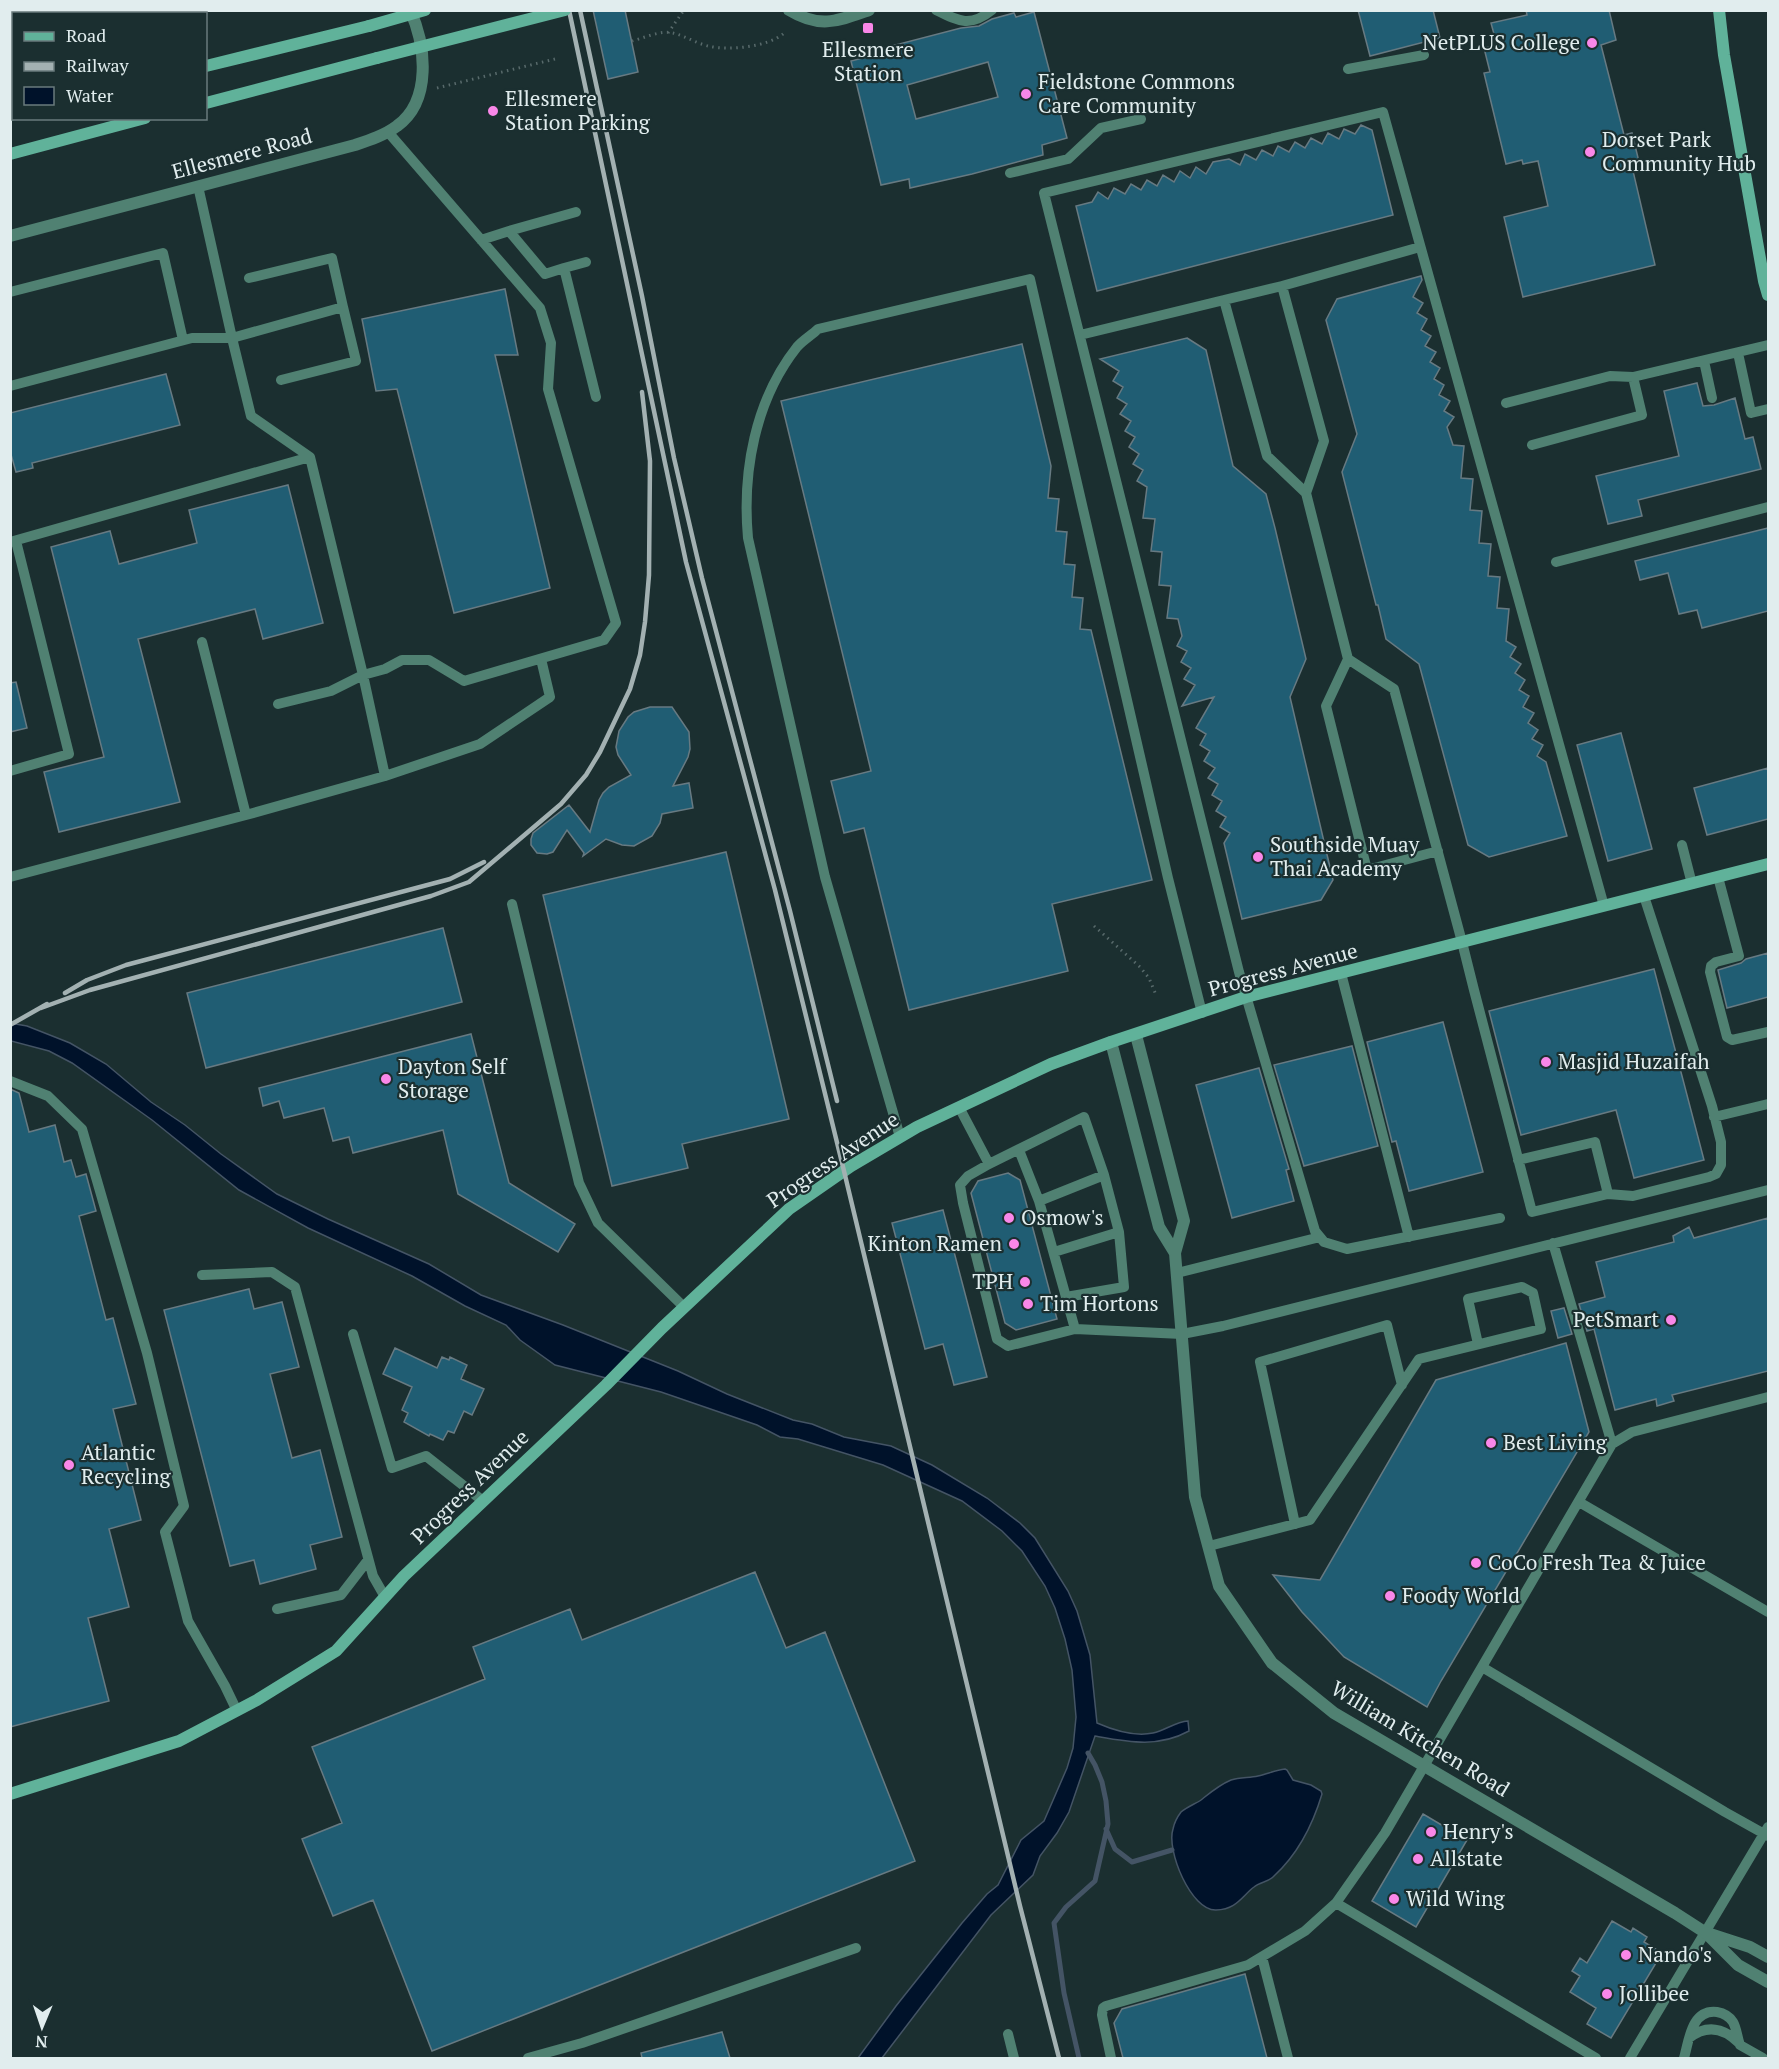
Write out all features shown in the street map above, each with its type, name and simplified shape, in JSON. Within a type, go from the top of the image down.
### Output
[{"type":"main road","points":[[207,66],[369,26],[424,10]]},
{"type":"main road","points":[[207,103],[565,10]]},
{"type":"main road","points":[[1719,10],[1726,66],[1768,295]]},
{"type":"main road","points":[[10,154],[138,120]]},
{"type":"main road","name":"Progress Avenue","points":[[10,1794],[179,1741],[237,1711],[336,1651],[404,1576],[789,1209],[851,1166],[900,1137],[1051,1064],[1246,997],[1768,864]]},
{"type":"street","name":"Ellesmere Road","points":[[10,236],[355,145],[388,132],[412,110],[421,88],[422,56],[410,10]]},
{"type":"street","points":[[789,10],[811,21],[823,23],[835,22],[869,10]]},
{"type":"street","name":"William Kitchen Road","points":[[1136,1035],[1184,1221],[1175,1253],[1196,1497],[1219,1586],[1272,1663],[1334,1713],[1706,1933],[1750,1947],[1768,1957]]},
{"type":"street","name":"William Kitchen Road","points":[[1111,1042],[1159,1227],[1175,1253]]},
{"type":"street","name":"William Kitchen Road","points":[[1706,1933],[1738,1965],[1768,1982]]},
{"type":"lane","points":[[936,10],[961,22],[983,18],[992,10]]},
{"type":"lane","points":[[1348,69],[1424,55]]},
{"type":"lane","points":[[1500,1218],[1347,1249],[1324,1242],[1315,1231],[1246,997],[1044,193],[1383,112],[1604,906]]},
{"type":"lane","points":[[1010,173],[1068,159],[1101,128],[1141,119]]},
{"type":"lane","points":[[278,704],[332,691],[363,675],[385,669],[402,660],[429,660],[464,681],[604,640],[616,623],[548,389],[551,343],[540,308],[388,132]]},
{"type":"lane","points":[[198,186],[251,416],[310,457],[385,776]]},
{"type":"lane","points":[[481,240],[576,212]]},
{"type":"lane","points":[[509,231],[545,274],[586,262]]},
{"type":"lane","points":[[1080,335],[1282,286],[1420,247]]},
{"type":"lane","points":[[10,292],[163,253],[183,340]]},
{"type":"lane","points":[[249,278],[332,258],[356,361],[281,380]]},
{"type":"lane","points":[[564,268],[596,397]]},
{"type":"lane","points":[[900,1137],[825,877],[748,538],[745,510],[754,438],[769,398],[798,345],[818,329],[1030,279],[1168,878],[1202,1013]]},
{"type":"lane","points":[[1282,286],[1324,441],[1306,493]]},
{"type":"lane","points":[[1224,300],[1267,456],[1306,493],[1348,659],[1326,706],[1367,870],[1438,851]]},
{"type":"lane","points":[[10,386],[183,340],[232,338],[343,308]]},
{"type":"lane","points":[[1506,403],[1610,376],[1633,377],[1768,345]]},
{"type":"lane","points":[[1738,353],[1752,413],[1768,409]]},
{"type":"lane","points":[[1704,361],[1712,398]]},
{"type":"lane","points":[[1532,445],[1642,415],[1633,377]]},
{"type":"lane","points":[[10,771],[69,754],[13,541],[310,457]]},
{"type":"lane","points":[[1556,562],[1768,507]]},
{"type":"lane","points":[[202,642],[246,816]]},
{"type":"lane","points":[[10,877],[246,816],[385,776],[480,744],[550,697],[541,659]]},
{"type":"lane","points":[[1348,659],[1394,689],[1532,1212],[1608,1194],[1633,1196],[1716,1174],[1721,1165],[1721,1142],[1714,1117],[1644,896]]},
{"type":"lane","points":[[1682,846],[1692,884]]},
{"type":"lane","points":[[1718,877],[1739,956],[1716,962],[1711,966],[1710,972],[1727,1037],[1732,1040],[1768,1032]]},
{"type":"lane","points":[[512,904],[579,1183],[598,1223],[684,1307]]},
{"type":"lane","points":[[1341,973],[1409,1238]]},
{"type":"lane","points":[[10,1081],[48,1096],[82,1129],[147,1353],[184,1506],[165,1532],[188,1621],[237,1711]]},
{"type":"lane","points":[[1714,1117],[1768,1104]]},
{"type":"lane","points":[[959,1107],[989,1164]]},
{"type":"lane","points":[[1066,1297],[1124,1287],[1119,1232],[1104,1175],[1084,1116],[989,1164],[968,1176],[960,1185],[997,1339],[1008,1346],[1075,1329],[1182,1334],[1223,1326],[1768,1190]]},
{"type":"lane","points":[[1518,1160],[1595,1142],[1608,1194]]},
{"type":"lane","points":[[1019,1150],[1039,1201],[1075,1329]]},
{"type":"lane","points":[[1039,1201],[1104,1175]]},
{"type":"lane","points":[[1054,1252],[1119,1232]]},
{"type":"lane","points":[[1177,1273],[1320,1237]]},
{"type":"lane","points":[[1553,1243],[1612,1444]]},
{"type":"lane","points":[[202,1275],[272,1272],[295,1287],[368,1560],[373,1576],[385,1597]]},
{"type":"lane","points":[[1209,1546],[1310,1520],[1419,1359],[1541,1329],[1533,1293],[1522,1287],[1468,1299],[1478,1344]]},
{"type":"lane","points":[[1295,1524],[1260,1362],[1387,1325],[1402,1384]]},
{"type":"lane","points":[[353,1334],[392,1468],[426,1456],[483,1501]]},
{"type":"lane","points":[[1111,2058],[1102,2015],[1103,2008],[1248,1965],[1305,1931],[1336,1903],[1385,1833],[1612,1444],[1626,1434],[1768,1397]]},
{"type":"lane","points":[[1579,1502],[1768,1612]]},
{"type":"lane","points":[[277,1609],[341,1595],[368,1560]]},
{"type":"lane","points":[[1482,1666],[1725,1812],[1767,1832],[1630,2058]]},
{"type":"lane","points":[[1336,1903],[1596,2058]]},
{"type":"lane","points":[[528,2058],[582,2043],[856,1948]]},
{"type":"lane","points":[[1262,1957],[1288,2058]]},
{"type":"lane","points":[[1684,2058],[1692,2026],[1701,2016],[1711,2012],[1731,2019],[1740,2044]]},
{"type":"lane","points":[[1689,2038],[1706,2029],[1717,2029],[1727,2033],[1762,2058]]},
{"type":"lane","points":[[1008,2034],[1014,2058]]},
{"type":"path","points":[[668,33],[684,10]]},
{"type":"path","points":[[632,41],[672,33],[710,47],[727,49],[754,45],[779,37],[784,33]]},
{"type":"path","points":[[437,88],[555,59]]},
{"type":"path","points":[[1094,926],[1140,967],[1149,978],[1156,995]]},
{"type":"water","points":[[10,1023],[27,1026],[70,1043],[106,1064],[151,1102],[277,1194],[429,1264],[481,1295],[678,1371],[727,1394],[793,1420],[812,1424],[844,1437],[891,1446],[932,1465],[987,1498],[1020,1523],[1035,1538],[1068,1591],[1077,1611],[1090,1655],[1097,1723],[1124,1732],[1146,1734],[1188,1721],[1189,1731],[1155,1742],[1132,1742],[1095,1736],[1069,1812],[1040,1856],[1033,1875],[991,1915],[882,2058],[858,2058],[962,1923],[998,1885],[1021,1840],[1044,1821],[1067,1768],[1073,1748],[1076,1717],[1072,1670],[1055,1608],[1045,1586],[1022,1551],[1002,1531],[962,1501],[883,1465],[798,1439],[780,1437],[757,1425],[661,1392],[555,1365],[520,1340],[506,1325],[465,1306],[412,1276],[308,1228],[239,1190],[152,1120],[72,1063],[49,1051],[11,1041]]},
{"type":"water","points":[[1285,1769],[1293,1780],[1311,1785],[1322,1794],[1304,1838],[1272,1878],[1256,1885],[1238,1902],[1229,1907],[1216,1910],[1207,1908],[1198,1901],[1182,1878],[1173,1851],[1174,1827],[1181,1812],[1231,1780]]},
{"type":"building","points":[[593,10],[625,10],[638,72],[608,79]]},
{"type":"building","points":[[1358,10],[1433,10],[1440,38],[1370,56]]},
{"type":"building","points":[[1526,10],[1609,10],[1616,40],[1601,45],[1624,135],[1632,133],[1641,170],[1633,171],[1655,265],[1523,297],[1504,217],[1548,206],[1538,161],[1523,164],[1522,160],[1506,164],[1484,73],[1490,72],[1484,48],[1497,45],[1491,23],[1527,15]]},
{"type":"building","name":"Fieldstone Commons Care Community","points":[[1034,12],[1067,138],[1042,145],[1043,155],[972,174],[910,188],[909,179],[881,185],[851,61],[871,56],[872,51],[961,28],[979,26],[992,19],[1014,13],[1016,17]],"holes":[[[988,62],[998,97],[916,119],[907,85]]]},
{"type":"building","points":[[1361,125],[1372,130],[1393,215],[1097,291],[1076,206],[1092,202],[1098,192],[1108,199],[1114,188],[1125,194],[1131,184],[1141,190],[1147,180],[1157,186],[1163,175],[1174,182],[1180,171],[1190,178],[1196,167],[1206,174],[1213,162],[1229,159],[1240,165],[1245,154],[1256,160],[1262,150],[1273,156],[1278,146],[1289,152],[1295,142],[1305,148],[1311,138],[1322,144],[1328,133],[1339,139],[1344,129],[1355,134]]},
{"type":"building","points":[[1421,276],[1422,280],[1413,297],[1423,303],[1417,313],[1427,319],[1421,330],[1431,336],[1425,346],[1436,352],[1430,362],[1440,368],[1434,379],[1444,385],[1439,395],[1450,401],[1444,411],[1454,417],[1447,427],[1453,445],[1464,446],[1461,478],[1473,479],[1470,510],[1482,511],[1479,543],[1491,544],[1488,576],[1500,577],[1497,608],[1509,609],[1506,641],[1516,647],[1510,657],[1521,664],[1515,673],[1525,680],[1519,690],[1529,696],[1523,707],[1534,713],[1528,723],[1538,730],[1532,739],[1543,745],[1537,756],[1546,762],[1567,836],[1489,857],[1468,845],[1419,664],[1386,639],[1342,472],[1357,434],[1326,320],[1337,299]]},
{"type":"building","points":[[505,289],[518,355],[495,355],[550,588],[454,613],[397,389],[376,391],[362,319]]},
{"type":"building","points":[[1187,338],[1206,350],[1233,466],[1266,494],[1306,659],[1290,697],[1333,880],[1321,900],[1242,919],[1224,843],[1230,833],[1220,827],[1226,817],[1216,811],[1222,801],[1212,795],[1218,784],[1208,778],[1215,768],[1204,761],[1210,751],[1200,745],[1206,734],[1196,728],[1214,697],[1182,706],[1195,685],[1184,679],[1191,668],[1181,662],[1187,651],[1177,646],[1182,636],[1178,619],[1167,618],[1171,586],[1159,585],[1162,552],[1151,551],[1155,519],[1143,518],[1147,487],[1137,481],[1143,470],[1133,464],[1139,454],[1129,447],[1135,437],[1125,431],[1131,421],[1120,414],[1127,404],[1117,398],[1123,387],[1113,381],[1119,371],[1100,359]]},
{"type":"building","points":[[1022,344],[1051,466],[1048,498],[1059,499],[1056,531],[1067,532],[1064,564],[1075,565],[1072,597],[1083,598],[1080,629],[1091,630],[1152,880],[1052,904],[1068,971],[909,1010],[864,828],[844,833],[831,781],[871,771],[781,401]]},
{"type":"building","points":[[166,374],[180,425],[32,463],[33,468],[16,472],[10,451],[10,413]]},
{"type":"building","points":[[1697,383],[1703,406],[1735,398],[1745,439],[1753,437],[1761,469],[1638,500],[1642,516],[1608,524],[1596,476],[1679,456],[1664,391]]},
{"type":"building","points":[[288,485],[323,623],[263,639],[255,609],[138,639],[180,802],[59,832],[44,772],[104,757],[51,547],[110,531],[119,564],[197,543],[189,510]]},
{"type":"building","points":[[1768,528],[1768,611],[1702,628],[1697,610],[1679,614],[1668,573],[1640,580],[1635,561]]},
{"type":"building","points":[[16,682],[27,728],[10,732],[10,683]]},
{"type":"building","points":[[650,707],[672,707],[689,732],[688,757],[673,786],[689,783],[693,808],[662,814],[660,823],[652,836],[634,846],[622,845],[606,839],[583,856],[584,853],[567,830],[553,852],[537,853],[531,845],[533,833],[569,805],[590,832],[603,793],[609,787],[631,775],[618,755],[616,747],[619,731],[634,712]]},
{"type":"building","points":[[1621,733],[1652,849],[1608,861],[1577,745]]},
{"type":"building","points":[[1768,768],[1768,819],[1707,835],[1694,788]]},
{"type":"building","points":[[726,852],[789,1119],[682,1144],[688,1168],[612,1186],[543,895]]},
{"type":"building","points":[[443,928],[462,1002],[206,1068],[187,993]]},
{"type":"building","points":[[1768,953],[1768,997],[1727,1008],[1718,970]]},
{"type":"building","points":[[1654,969],[1704,1160],[1634,1178],[1616,1110],[1521,1135],[1489,1011]]},
{"type":"building","points":[[1443,1022],[1483,1172],[1409,1191],[1396,1141],[1392,1142],[1367,1042]]},
{"type":"building","points":[[471,1034],[509,1183],[575,1224],[558,1252],[458,1194],[443,1130],[353,1153],[349,1137],[333,1141],[324,1108],[284,1118],[279,1101],[263,1106],[259,1088]]},
{"type":"building","points":[[1352,1046],[1378,1146],[1304,1166],[1274,1065]]},
{"type":"building","points":[[1259,1068],[1289,1169],[1286,1170],[1294,1201],[1232,1218],[1196,1085]]},
{"type":"building","name":"Atlantic Recycling","points":[[10,1089],[19,1093],[29,1132],[55,1125],[64,1162],[71,1160],[76,1177],[86,1174],[96,1211],[79,1216],[106,1320],[113,1318],[136,1404],[113,1409],[141,1520],[109,1529],[129,1607],[88,1618],[109,1701],[10,1727]]},
{"type":"building","points":[[1008,1173],[1020,1180],[1057,1319],[1016,1330],[1005,1323],[971,1193],[978,1181]]},
{"type":"building","points":[[943,1210],[987,1377],[954,1385],[943,1344],[925,1349],[892,1223]]},
{"type":"building","points":[[1768,1218],[1768,1371],[1672,1395],[1674,1401],[1657,1406],[1656,1399],[1615,1410],[1594,1329],[1587,1331],[1579,1304],[1605,1297],[1596,1262],[1674,1242],[1673,1236],[1689,1227],[1694,1238]]},
{"type":"building","points":[[249,1289],[254,1309],[282,1302],[299,1367],[270,1374],[292,1458],[320,1450],[342,1537],[310,1545],[316,1569],[260,1584],[254,1560],[230,1566],[164,1310]]},
{"type":"building","points":[[1564,1308],[1572,1334],[1558,1338],[1551,1311]]},
{"type":"building","points":[[1566,1343],[1589,1432],[1427,1707],[1344,1657],[1302,1612],[1273,1575],[1320,1580],[1436,1380]]},
{"type":"building","points":[[395,1348],[437,1368],[442,1357],[449,1360],[450,1357],[467,1365],[461,1379],[484,1389],[472,1415],[464,1411],[454,1433],[448,1431],[443,1440],[430,1434],[429,1436],[404,1422],[408,1413],[402,1410],[412,1387],[383,1374]]},
{"type":"building","points":[[755,1572],[786,1648],[825,1632],[915,1861],[432,2051],[373,1900],[333,1916],[302,1839],[342,1823],[312,1747],[485,1679],[473,1647],[570,1609],[582,1640]]},
{"type":"building","points":[[1423,1814],[1467,1840],[1416,1927],[1372,1901]]},
{"type":"building","points":[[1612,1921],[1631,1932],[1633,1928],[1647,1937],[1644,1942],[1662,1953],[1611,2038],[1587,2024],[1596,2008],[1570,1992],[1580,1976],[1572,1971],[1580,1958],[1587,1963]]},
{"type":"building","points":[[1245,1974],[1267,2058],[1123,2058],[1114,2023],[1122,2009]]},
{"type":"building","points":[[722,2032],[730,2058],[642,2058],[641,2053]]},
{"type":"waterway","points":[[1079,2058],[1064,1993],[1054,1923],[1066,1907],[1095,1881],[1108,1824],[1102,1782],[1088,1753]]},
{"type":"waterway","points":[[1106,1829],[1115,1849],[1132,1862],[1172,1850]]},
{"type":"railway","points":[[569,10],[686,562],[775,890],[1020,1906],[1059,2058]]},
{"type":"railway","points":[[580,10],[642,296],[674,458],[702,578],[790,911],[837,1101]]},
{"type":"railway","points":[[41,1008],[90,990],[431,896],[469,882],[561,804],[586,775],[600,752],[630,689],[640,655],[649,575],[650,461],[642,392]]},
{"type":"railway","points":[[65,993],[87,980],[126,965],[450,879],[484,862]]},
{"type":"railway","points":[[10,1025],[47,1004]]},
{"type":"place","name":"Ellesmere Station","points":[[868,28]]},
{"type":"place","name":"NetPLUS College","points":[[1592,43]]},
{"type":"place","name":"Fieldstone Commons Care Community","points":[[1026,94]]},
{"type":"place","name":"Ellesmere Station Parking","points":[[493,111]]},
{"type":"place","name":"Dorset Park Community Hub","points":[[1590,152]]},
{"type":"place","name":"Southside Muay Thai Academy","points":[[1258,857]]},
{"type":"place","name":"Masjid Huzaifah","points":[[1546,1062]]},
{"type":"place","name":"Dayton Self Storage","points":[[386,1079]]},
{"type":"place","name":"Osmow's","points":[[1009,1218]]},
{"type":"place","name":"Kinton Ramen","points":[[1014,1244]]},
{"type":"place","name":"TPH","points":[[1025,1282]]},
{"type":"place","name":"Tim Hortons","points":[[1028,1304]]},
{"type":"place","name":"PetSmart","points":[[1671,1320]]},
{"type":"place","name":"Best Living","points":[[1491,1443]]},
{"type":"place","name":"Atlantic Recycling","points":[[69,1465]]},
{"type":"place","name":"CoCo Fresh Tea & Juice","points":[[1476,1563]]},
{"type":"place","name":"Foody World","points":[[1390,1596]]},
{"type":"place","name":"Henry's","points":[[1431,1832]]},
{"type":"place","name":"Allstate","points":[[1418,1859]]},
{"type":"place","name":"Wild Wing","points":[[1394,1899]]},
{"type":"place","name":"Nando's","points":[[1626,1955]]},
{"type":"place","name":"Jollibee","points":[[1607,1994]]}]
